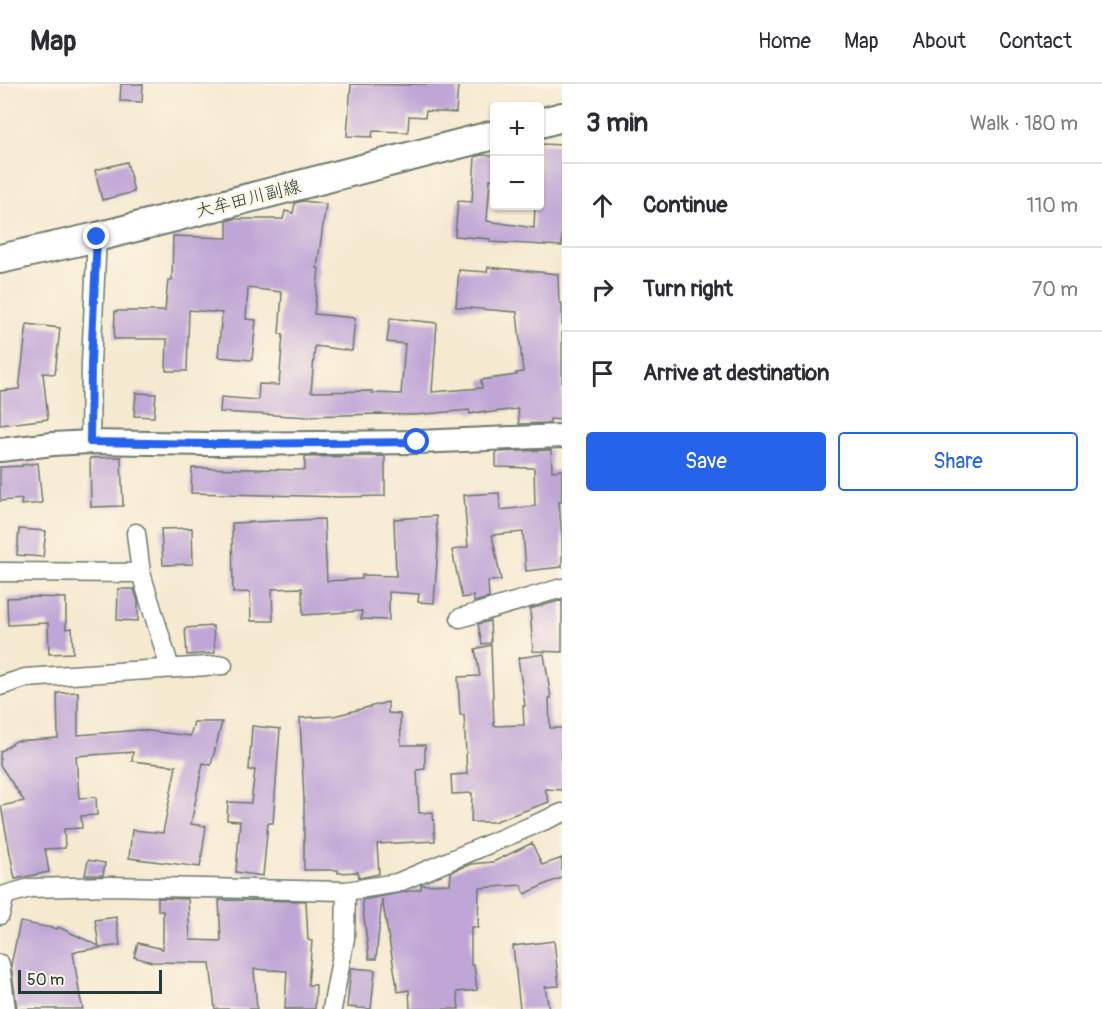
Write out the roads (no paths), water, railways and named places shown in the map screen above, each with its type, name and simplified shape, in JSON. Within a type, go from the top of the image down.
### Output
[{"type":"main road","points":[[544,122],[562,117]]},
{"type":"main road","name":"大牟田川副線","points":[[0,259],[97,237],[490,136]]},
{"type":"street","points":[[90,442],[97,237]]},
{"type":"street","points":[[0,450],[90,442],[208,444],[417,442],[562,436]]},
{"type":"street","points":[[136,533],[141,573],[171,668]]},
{"type":"street","points":[[0,572],[141,573]]},
{"type":"street","points":[[460,618],[562,588]]},
{"type":"street","points":[[0,686],[25,678],[223,665]]},
{"type":"street","points":[[0,915],[2,894],[30,888],[110,886],[346,891],[397,883],[562,813]]},
{"type":"street","points":[[332,1009],[345,938],[346,891]]},
{"type":"street","points":[[0,964],[6,1009]]}]
